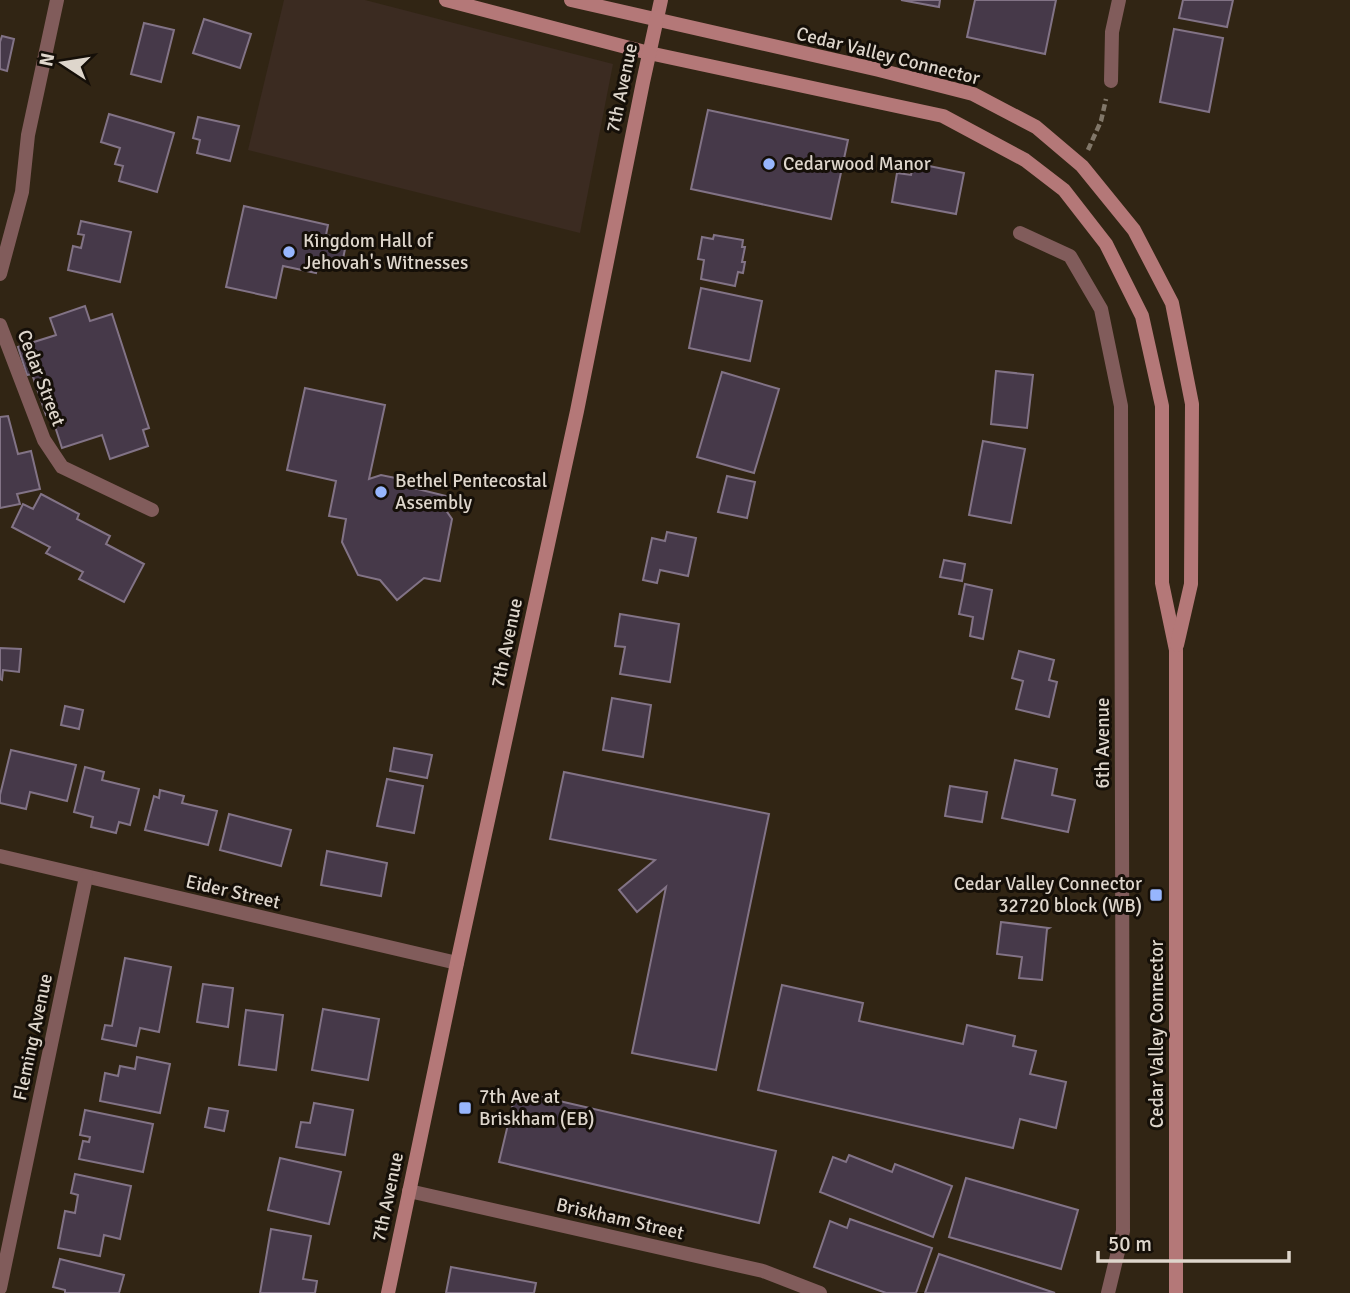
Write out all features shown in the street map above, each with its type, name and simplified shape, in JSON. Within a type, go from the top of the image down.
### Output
[{"type":"main road","points":[[446,0],[649,53]]},
{"type":"main road","points":[[571,0],[656,20]]},
{"type":"main road","name":"7th Avenue","points":[[388,1293],[577,411],[661,0]]},
{"type":"main road","name":"Cedar Valley Connector","points":[[656,20],[973,94],[1036,127],[1082,166],[1135,230],[1172,303],[1192,404],[1191,584],[1176,650]]},
{"type":"main road","name":"Cedar Valley Connector","points":[[649,53],[943,116],[1025,160],[1064,190],[1106,244],[1142,316],[1162,406],[1162,583],[1176,650],[1176,1293]]},
{"type":"street","points":[[0,274],[22,192],[28,135],[57,0]]},
{"type":"street","points":[[1111,81],[1112,32],[1119,0]]},
{"type":"street","name":"6th Avenue","points":[[1020,233],[1070,256],[1101,309],[1121,406],[1123,1231],[1108,1293]]},
{"type":"street","name":"Cedar Street","points":[[0,324],[44,440],[62,467],[152,510]]},
{"type":"street","name":"Eider Street","points":[[0,856],[457,963]]},
{"type":"street","name":"Fleming Avenue","points":[[0,1288],[86,877]]},
{"type":"street","name":"Briskham Street","points":[[409,1191],[763,1271],[820,1293]]},
{"type":"path","points":[[1082,166],[1101,121],[1111,81]]},
{"type":"shaded area","points":[[284,0],[365,0],[613,64],[580,233],[248,150]]},
{"type":"building","points":[[901,0],[940,0],[939,7]]},
{"type":"building","points":[[975,0],[1056,0],[1045,54],[967,37]]},
{"type":"building","points":[[1183,0],[1233,0],[1227,27],[1179,18]]},
{"type":"building","points":[[204,19],[251,34],[240,68],[193,53]]},
{"type":"building","points":[[144,23],[174,30],[161,82],[131,74]]},
{"type":"building","points":[[1174,29],[1223,38],[1209,112],[1160,102]]},
{"type":"building","points":[[2,36],[14,39],[7,71],[0,69]]},
{"type":"building","name":"Cedarwood Manor","points":[[708,110],[848,140],[831,219],[691,189]]},
{"type":"building","points":[[109,114],[174,133],[157,192],[119,181],[123,166],[115,164],[120,148],[101,142]]},
{"type":"building","points":[[198,117],[239,126],[230,161],[197,153],[200,140],[193,138]]},
{"type":"building","points":[[914,163],[964,173],[956,214],[892,202],[897,173],[911,175]]},
{"type":"building","name":"Kingdom Hall of Jehovah's Witnesses","points":[[244,206],[328,225],[326,235],[347,239],[341,269],[318,264],[316,273],[283,266],[276,298],[226,287]]},
{"type":"building","points":[[81,221],[131,232],[120,282],[68,270],[73,246],[81,248],[84,235],[78,234]]},
{"type":"building","points":[[714,235],[743,240],[742,247],[745,247],[742,262],[745,262],[743,273],[738,272],[735,286],[701,279],[704,260],[698,259],[702,237],[713,239]]},
{"type":"building","points":[[701,288],[762,301],[750,361],[689,348]]},
{"type":"building","points":[[85,306],[90,321],[112,314],[149,428],[143,430],[148,446],[110,459],[102,435],[62,448],[51,414],[46,415],[32,374],[27,375],[18,347],[56,335],[50,318]]},
{"type":"building","points":[[996,371],[1033,375],[1027,428],[991,424]]},
{"type":"building","points":[[722,372],[779,389],[754,473],[697,457]]},
{"type":"building","name":"Bethel Pentecostal Assembly","points":[[305,388],[385,405],[369,479],[381,475],[405,480],[409,487],[446,496],[443,506],[452,519],[440,581],[424,578],[397,600],[380,580],[358,575],[342,542],[346,519],[329,516],[336,481],[287,470]]},
{"type":"building","points":[[8,416],[18,454],[31,451],[40,489],[17,494],[20,504],[0,508],[0,417]]},
{"type":"building","points":[[983,441],[1025,449],[1011,523],[969,515]]},
{"type":"building","points":[[727,476],[755,482],[747,518],[718,512]]},
{"type":"building","points":[[41,494],[79,514],[77,519],[110,536],[106,544],[144,564],[124,602],[79,579],[83,572],[46,553],[50,547],[12,527],[23,504],[33,509]]},
{"type":"building","points":[[667,532],[696,538],[688,576],[660,570],[657,583],[643,580],[652,538],[665,541]]},
{"type":"building","points":[[944,560],[965,564],[962,581],[940,577]]},
{"type":"building","points":[[965,584],[992,590],[983,639],[970,636],[973,617],[959,614]]},
{"type":"building","points":[[620,614],[679,624],[670,682],[620,674],[625,647],[615,646]]},
{"type":"building","points":[[0,648],[21,649],[19,672],[3,670],[2,680],[0,679]]},
{"type":"building","points":[[1019,651],[1054,660],[1049,680],[1057,682],[1049,717],[1016,709],[1023,681],[1012,678]]},
{"type":"building","points":[[612,698],[651,705],[643,757],[603,750]]},
{"type":"building","points":[[65,706],[83,710],[79,729],[61,725]]},
{"type":"building","points":[[394,748],[432,755],[427,778],[390,771]]},
{"type":"building","points":[[11,750],[76,765],[67,801],[30,792],[26,809],[0,803]]},
{"type":"building","points":[[1015,760],[1057,769],[1052,795],[1075,800],[1068,832],[1002,818]]},
{"type":"building","points":[[85,767],[104,772],[102,780],[139,789],[130,825],[119,822],[116,833],[91,827],[93,817],[74,812]]},
{"type":"building","points":[[564,772],[769,814],[716,1070],[632,1053],[666,887],[637,912],[619,890],[655,860],[550,839]]},
{"type":"building","points":[[387,779],[423,786],[414,833],[377,826]]},
{"type":"building","points":[[950,786],[987,792],[982,822],[945,816]]},
{"type":"building","points":[[160,790],[184,796],[182,803],[217,811],[208,845],[145,830],[154,796],[159,798]]},
{"type":"building","points":[[229,814],[291,830],[281,866],[220,850]]},
{"type":"building","points":[[327,851],[387,863],[381,896],[321,885]]},
{"type":"building","points":[[1001,922],[1049,928],[1042,980],[1019,978],[1022,957],[997,954]]},
{"type":"building","points":[[125,958],[171,967],[159,1032],[140,1028],[136,1046],[102,1039],[105,1025],[112,1026]]},
{"type":"building","points":[[203,984],[233,988],[228,1027],[197,1022]]},
{"type":"building","points":[[782,985],[863,1003],[859,1021],[963,1044],[967,1025],[1015,1036],[1013,1046],[1036,1051],[1030,1074],[1066,1082],[1056,1128],[1020,1119],[1013,1148],[758,1090]]},
{"type":"building","points":[[323,1009],[379,1019],[368,1080],[312,1070]]},
{"type":"building","points":[[246,1010],[283,1015],[276,1070],[239,1065]]},
{"type":"building","points":[[137,1057],[170,1064],[160,1113],[100,1101],[105,1073],[118,1076],[120,1066],[135,1069]]},
{"type":"building","points":[[516,1091],[776,1151],[759,1223],[499,1162]]},
{"type":"building","points":[[314,1103],[353,1110],[345,1155],[296,1147],[301,1122],[310,1123]]},
{"type":"building","points":[[209,1108],[228,1111],[224,1131],[205,1127]]},
{"type":"building","points":[[85,1110],[153,1124],[143,1172],[79,1159],[83,1141],[89,1142],[90,1137],[80,1135]]},
{"type":"building","points":[[849,1155],[892,1172],[895,1164],[952,1186],[933,1237],[820,1192],[833,1157],[846,1162]]},
{"type":"building","points":[[280,1158],[341,1172],[329,1224],[268,1210]]},
{"type":"building","points":[[75,1174],[131,1186],[120,1239],[104,1235],[100,1256],[58,1248],[65,1211],[75,1213],[78,1195],[71,1193]]},
{"type":"building","points":[[966,1178],[1078,1210],[1061,1269],[949,1237]]},
{"type":"building","points":[[850,1219],[932,1248],[916,1293],[886,1293],[814,1267],[830,1221],[847,1228]]},
{"type":"building","points":[[271,1229],[311,1236],[303,1279],[317,1281],[315,1293],[260,1293]]},
{"type":"building","points":[[939,1254],[1055,1293],[925,1293]]},
{"type":"building","points":[[60,1259],[124,1275],[119,1293],[65,1293],[65,1290],[53,1287]]},
{"type":"building","points":[[451,1267],[536,1283],[534,1293],[446,1293]]},
{"type":"place","name":"Cedarwood Manor","points":[[769,164]]},
{"type":"place","name":"Kingdom Hall of Jehovah's Witnesses","points":[[289,252]]},
{"type":"place","name":"Bethel Pentecostal Assembly","points":[[381,492]]},
{"type":"place","name":"Cedar Valley Connector 32720 block (WB)","points":[[1156,895]]},
{"type":"place","name":"7th Ave at Briskham (EB)","points":[[465,1108]]}]
